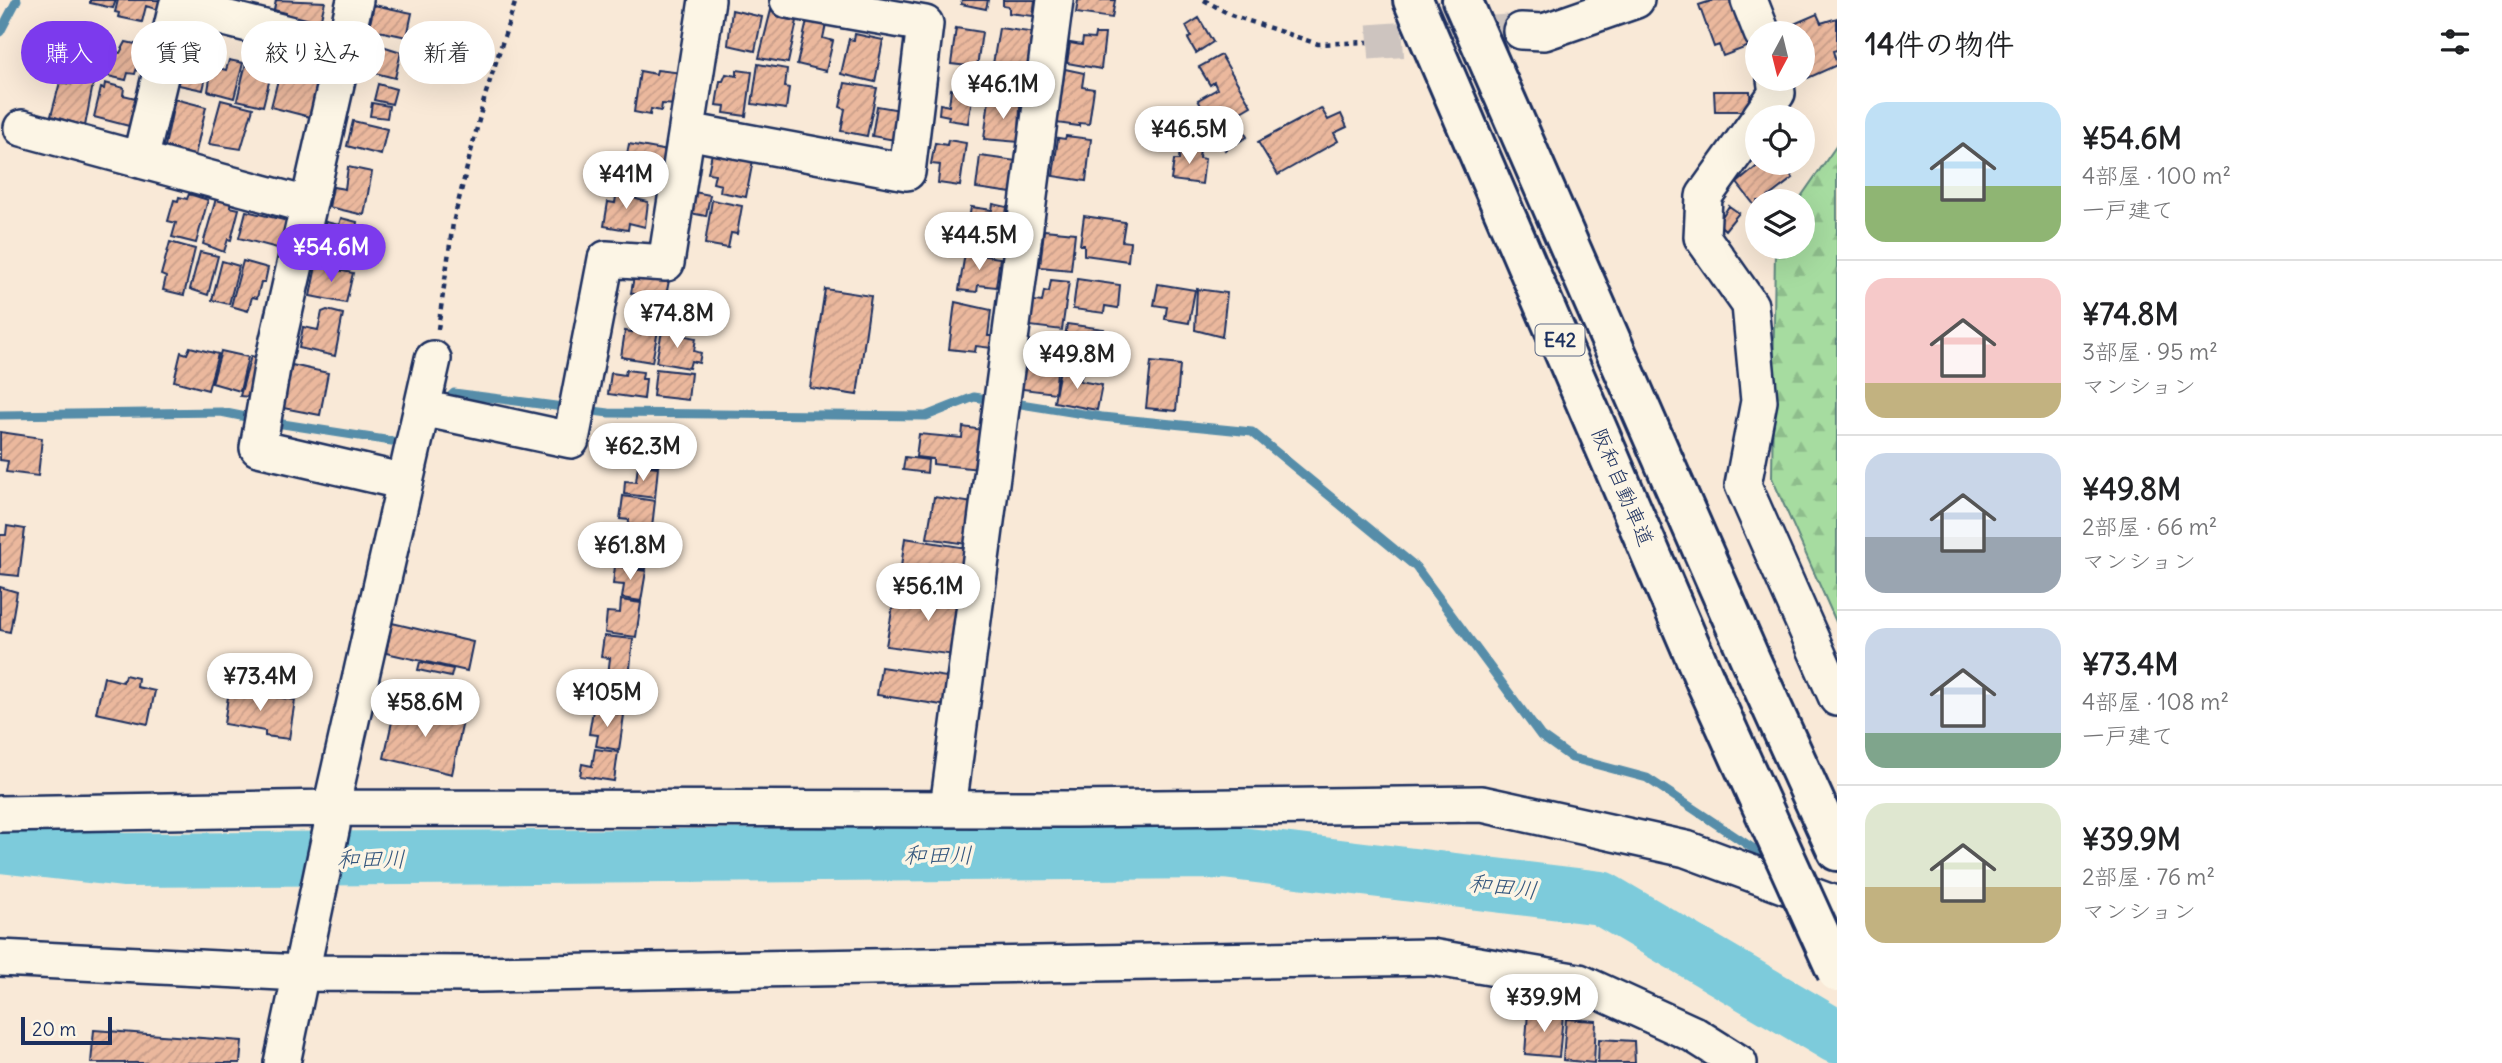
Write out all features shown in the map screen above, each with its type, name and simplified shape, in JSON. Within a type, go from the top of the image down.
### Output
[{"type":"highway","name":"阪和自動車道","points":[[1413,0],[1705,680],[1837,972]]},
{"type":"highway","name":"E42","points":[[1462,0],[1751,662],[1837,852]]},
{"type":"street","points":[[350,21],[355,0]]},
{"type":"street","points":[[422,408],[571,440],[606,259],[666,263],[707,0]]},
{"type":"street","points":[[687,131],[907,172],[925,24],[789,0]]},
{"type":"street","points":[[948,808],[1055,0]]},
{"type":"street","points":[[1521,31],[1544,32],[1636,0]]},
{"type":"street","points":[[1749,0],[1757,21]]},
{"type":"street","points":[[140,160],[177,6],[241,22]]},
{"type":"street","points":[[336,84],[273,362],[258,448],[405,482]]},
{"type":"street","points":[[22,128],[307,205]]},
{"type":"street","points":[[1745,139],[1704,196],[1702,237],[1750,304],[1759,401],[1743,485],[1837,698]]},
{"type":"street","points":[[282,1063],[332,817],[433,359]]},
{"type":"street","points":[[0,814],[332,817],[1482,804],[1686,849],[1837,905]]},
{"type":"street","points":[[0,958],[480,974],[1431,957],[1579,982],[1693,1034],[1739,1063]]},
{"type":"path","points":[[433,359],[453,223],[485,96],[516,0]]},
{"type":"path","points":[[1204,0],[1231,15],[1318,44],[1368,42]]},
{"type":"green space","points":[[1837,145],[1837,624],[1772,478],[1775,259],[1815,259],[1815,189],[1806,189]]},
{"type":"building","points":[[90,0],[116,0],[113,8],[90,3]]},
{"type":"building","points":[[118,0],[161,0],[159,10],[146,6],[142,21],[118,17],[119,13],[115,12]]},
{"type":"building","points":[[276,0],[325,2],[320,21],[285,18],[286,13],[274,10]]},
{"type":"building","points":[[962,0],[988,0],[986,9],[961,4]]},
{"type":"building","points":[[1003,0],[1035,0],[1033,16],[1009,13],[1009,7],[1003,6]]},
{"type":"building","points":[[1078,0],[1115,0],[1112,18],[1076,13]]},
{"type":"building","points":[[1714,0],[1738,0],[1746,21],[1745,48],[1723,56],[1719,45],[1714,47],[1699,5]]},
{"type":"building","points":[[374,5],[412,13],[410,21],[399,21],[399,35],[385,32],[385,21],[371,21]]},
{"type":"building","points":[[732,10],[762,17],[755,51],[728,45]]},
{"type":"building","points":[[771,10],[782,12],[780,18],[797,21],[788,63],[759,58]]},
{"type":"building","points":[[1817,14],[1821,23],[1837,18],[1837,50],[1833,51],[1837,65],[1815,75],[1815,21],[1801,21]]},
{"type":"building","points":[[1199,18],[1213,42],[1196,53],[1188,39],[1191,36],[1186,26]]},
{"type":"building","points":[[807,21],[826,24],[823,38],[833,41],[826,71],[797,64]]},
{"type":"building","points":[[956,28],[982,32],[977,67],[951,64]]},
{"type":"building","points":[[999,28],[1037,33],[1031,76],[992,70]]},
{"type":"building","points":[[855,34],[883,40],[875,82],[841,74],[849,39],[854,40]]},
{"type":"building","points":[[1095,34],[1105,34],[1101,69],[1067,63],[1070,43],[1082,45],[1083,38],[1094,39]]},
{"type":"building","points":[[126,42],[131,43],[131,73],[128,73],[126,80],[117,78],[117,52],[120,53]]},
{"type":"building","points":[[385,47],[399,51],[395,78],[385,76]]},
{"type":"building","points":[[1221,55],[1251,106],[1213,128],[1198,100],[1217,89],[1214,82],[1210,85],[1199,67]]},
{"type":"building","points":[[229,60],[241,63],[234,98],[208,91],[209,84],[227,84]]},
{"type":"building","points":[[758,64],[787,69],[785,87],[789,88],[786,109],[752,104]]},
{"type":"building","points":[[1065,69],[1084,73],[1082,87],[1094,89],[1089,124],[1079,123],[1079,126],[1056,123]]},
{"type":"building","points":[[657,70],[683,73],[678,105],[662,104],[661,111],[651,109],[650,115],[634,112],[640,71],[656,74]]},
{"type":"building","points":[[737,70],[752,72],[746,116],[724,113],[725,106],[716,105],[720,81],[723,81],[726,74],[737,76]]},
{"type":"building","points":[[845,83],[877,88],[867,136],[841,131],[845,109],[840,107]]},
{"type":"building","points":[[59,84],[93,84],[85,126],[51,116]]},
{"type":"building","points":[[105,84],[124,88],[123,95],[140,99],[133,127],[94,117],[101,88],[104,89]]},
{"type":"building","points":[[174,84],[204,84],[203,90]]},
{"type":"building","points":[[241,84],[268,84],[263,106],[237,100]]},
{"type":"building","points":[[277,84],[320,84],[310,117],[271,107]]},
{"type":"building","points":[[378,84],[396,89],[392,104],[374,100]]},
{"type":"building","points":[[951,89],[973,92],[968,123],[948,120],[949,116],[939,114],[940,104],[949,106]]},
{"type":"building","points":[[1714,91],[1750,91],[1751,105],[1745,105],[1745,111],[1715,111]]},
{"type":"building","points":[[175,99],[206,107],[195,156],[165,146]]},
{"type":"building","points":[[989,99],[1020,103],[1019,142],[984,139]]},
{"type":"building","points":[[221,100],[253,108],[241,149],[209,144]]},
{"type":"building","points":[[372,103],[389,106],[387,118],[370,116]]},
{"type":"building","points":[[877,106],[906,111],[901,141],[872,136]]},
{"type":"building","points":[[1321,108],[1328,120],[1341,114],[1347,127],[1334,133],[1338,141],[1278,175],[1258,142]]},
{"type":"building","points":[[1237,120],[1247,137],[1225,150],[1216,134]]},
{"type":"building","points":[[353,121],[387,129],[381,155],[347,146]]},
{"type":"building","points":[[1066,136],[1091,139],[1086,181],[1053,176],[1058,138],[1065,139]]},
{"type":"building","points":[[948,140],[966,143],[960,186],[938,183],[940,165],[931,164],[935,143],[947,145]]},
{"type":"building","points":[[629,144],[674,152],[667,188],[622,180]]},
{"type":"building","points":[[1180,146],[1200,149],[1199,158],[1205,159],[1202,184],[1171,180],[1174,160],[1179,160]]},
{"type":"building","points":[[712,153],[753,160],[746,197],[720,192],[721,185],[713,183],[715,174],[708,173]]},
{"type":"building","points":[[980,156],[1017,161],[1012,193],[976,188]]},
{"type":"building","points":[[348,167],[372,172],[364,215],[329,207],[333,187],[345,189]]},
{"type":"building","points":[[1747,175],[1791,175],[1793,178],[1779,189],[1745,189],[1745,193],[1737,183]]},
{"type":"building","points":[[617,191],[637,193],[636,199],[648,202],[645,227],[629,223],[628,230],[604,226],[608,202],[615,203]]},
{"type":"building","points":[[694,192],[710,195],[706,216],[690,213]]},
{"type":"building","points":[[189,194],[208,200],[196,243],[172,237],[176,223],[168,221],[174,200],[178,201],[179,197],[187,199]]},
{"type":"building","points":[[217,195],[231,199],[230,207],[239,209],[231,240],[228,239],[224,252],[203,244]]},
{"type":"building","points":[[712,200],[742,206],[737,234],[731,233],[728,248],[705,244]]},
{"type":"building","points":[[993,204],[1007,207],[1003,235],[987,233],[986,242],[966,239],[971,207],[992,210]]},
{"type":"building","points":[[1729,206],[1739,213],[1725,230],[1718,223]]},
{"type":"building","points":[[246,211],[288,221],[281,249],[239,238]]},
{"type":"building","points":[[1084,216],[1125,222],[1122,241],[1130,242],[1128,261],[1084,255],[1084,245],[1080,245]]},
{"type":"building","points":[[341,218],[357,222],[352,263],[327,257],[331,244],[321,242],[326,222],[339,225]]},
{"type":"building","points":[[1044,230],[1075,233],[1071,270],[1040,267]]},
{"type":"building","points":[[170,242],[195,249],[184,295],[163,290],[166,277],[161,275]]},
{"type":"building","points":[[200,252],[218,256],[208,295],[190,289]]},
{"type":"building","points":[[965,253],[1000,258],[996,287],[978,285],[977,292],[959,290]]},
{"type":"building","points":[[222,261],[239,266],[229,304],[212,300]]},
{"type":"building","points":[[243,261],[268,268],[265,282],[261,282],[257,298],[252,297],[248,311],[231,306]]},
{"type":"building","points":[[316,266],[353,273],[346,303],[310,296]]},
{"type":"building","points":[[635,271],[670,275],[662,317],[635,312],[638,295],[631,293]]},
{"type":"building","points":[[1077,279],[1120,285],[1118,308],[1105,306],[1104,313],[1073,309]]},
{"type":"building","points":[[1051,280],[1069,282],[1062,330],[1022,325],[1026,300],[1042,302],[1044,291],[1049,292]]},
{"type":"building","points":[[1158,284],[1195,290],[1189,323],[1165,319],[1167,307],[1154,305]]},
{"type":"building","points":[[825,289],[871,296],[857,395],[810,388]]},
{"type":"building","points":[[1197,289],[1227,293],[1222,337],[1195,330]]},
{"type":"building","points":[[687,292],[704,294],[699,324],[668,318],[671,294],[686,297]]},
{"type":"building","points":[[955,302],[991,310],[988,336],[993,336],[991,348],[976,346],[975,352],[949,349]]},
{"type":"building","points":[[327,310],[343,314],[335,356],[299,348],[303,327],[318,330],[322,312]]},
{"type":"building","points":[[634,320],[659,325],[652,362],[621,357],[625,331],[632,332]]},
{"type":"building","points":[[1067,324],[1104,329],[1103,341],[1114,343],[1112,364],[1062,356]]},
{"type":"building","points":[[662,331],[696,338],[694,351],[701,353],[699,363],[691,361],[689,368],[656,362]]},
{"type":"building","points":[[190,347],[218,354],[208,390],[174,381],[181,352],[187,354]]},
{"type":"building","points":[[1040,347],[1059,349],[1055,393],[1014,388],[1017,366],[1036,368]]},
{"type":"building","points":[[221,351],[248,357],[240,391],[212,383]]},
{"type":"building","points":[[251,356],[259,358],[257,398],[240,396]]},
{"type":"building","points":[[1151,362],[1180,365],[1176,411],[1146,408]]},
{"type":"building","points":[[292,365],[328,373],[320,415],[283,408]]},
{"type":"building","points":[[656,369],[691,373],[688,400],[653,396]]},
{"type":"building","points":[[1060,369],[1082,374],[1080,381],[1102,385],[1097,410],[1054,402]]},
{"type":"building","points":[[626,370],[643,372],[642,379],[646,379],[644,399],[608,394],[611,373],[625,375]]},
{"type":"building","points":[[963,427],[983,430],[979,469],[933,464],[933,459],[916,457],[919,434],[962,438]]},
{"type":"building","points":[[633,428],[663,432],[659,465],[638,463],[640,450],[630,449]]},
{"type":"building","points":[[0,432],[42,438],[38,476],[6,472],[8,461],[0,460]]},
{"type":"building","points":[[905,457],[928,460],[927,473],[903,470]]},
{"type":"building","points":[[638,465],[658,467],[655,498],[624,494],[625,481],[636,482]]},
{"type":"building","points":[[623,496],[655,501],[651,536],[628,533],[629,520],[620,519]]},
{"type":"building","points":[[934,497],[980,504],[974,545],[927,538]]},
{"type":"building","points":[[7,526],[25,529],[19,576],[0,574],[0,535],[6,535]]},
{"type":"building","points":[[627,534],[650,538],[646,569],[615,565],[617,549],[625,551]]},
{"type":"building","points":[[905,538],[979,550],[976,578],[901,567]]},
{"type":"building","points":[[615,566],[646,571],[641,601],[622,598],[624,585],[613,584]]},
{"type":"building","points":[[0,587],[17,592],[10,632],[0,630]]},
{"type":"building","points":[[896,588],[969,600],[962,656],[886,646]]},
{"type":"building","points":[[621,600],[641,603],[636,637],[605,633],[607,612],[620,613]]},
{"type":"building","points":[[392,623],[473,642],[467,671],[386,653]]},
{"type":"building","points":[[604,636],[633,639],[629,678],[608,675],[610,658],[601,657]]},
{"type":"building","points":[[420,662],[453,669],[451,677],[418,670]]},
{"type":"building","points":[[881,667],[960,679],[955,707],[877,695]]},
{"type":"building","points":[[125,675],[138,678],[137,687],[155,691],[148,724],[96,713],[104,677],[123,682]]},
{"type":"building","points":[[607,676],[629,679],[624,712],[592,708],[595,691],[605,692]]},
{"type":"building","points":[[229,690],[295,700],[289,739],[265,736],[265,731],[224,724]]},
{"type":"building","points":[[424,707],[464,716],[452,774],[384,758],[393,717],[403,720],[405,708],[423,711]]},
{"type":"building","points":[[593,710],[624,715],[619,750],[596,746],[598,735],[589,734]]},
{"type":"building","points":[[595,749],[618,752],[614,781],[580,776],[582,764],[592,766]]},
{"type":"building","points":[[1528,1012],[1563,1015],[1559,1057],[1525,1054]]},
{"type":"building","points":[[1566,1019],[1596,1021],[1594,1063],[1563,1060]]},
{"type":"building","points":[[94,1030],[242,1041],[240,1063],[91,1063]]},
{"type":"building","points":[[1599,1039],[1634,1041],[1635,1063],[1598,1063]]},
{"type":"waterway","points":[[0,32],[17,0]]},
{"type":"waterway","points":[[443,403],[454,393],[571,408]]},
{"type":"waterway","points":[[585,410],[609,413],[926,416],[974,397],[994,400]]},
{"type":"waterway","points":[[1008,402],[1102,417],[1252,432],[1416,567],[1541,736],[1572,758],[1647,778],[1772,861]]},
{"type":"waterway","points":[[0,415],[221,412],[256,419]]},
{"type":"waterway","points":[[270,422],[398,442],[403,438]]},
{"type":"waterway","name":"和田川","points":[[0,846],[124,860],[1224,852],[1601,898],[1837,1037]]},
{"type":"tunnel","points":[[1368,42],[1521,31]]}]
